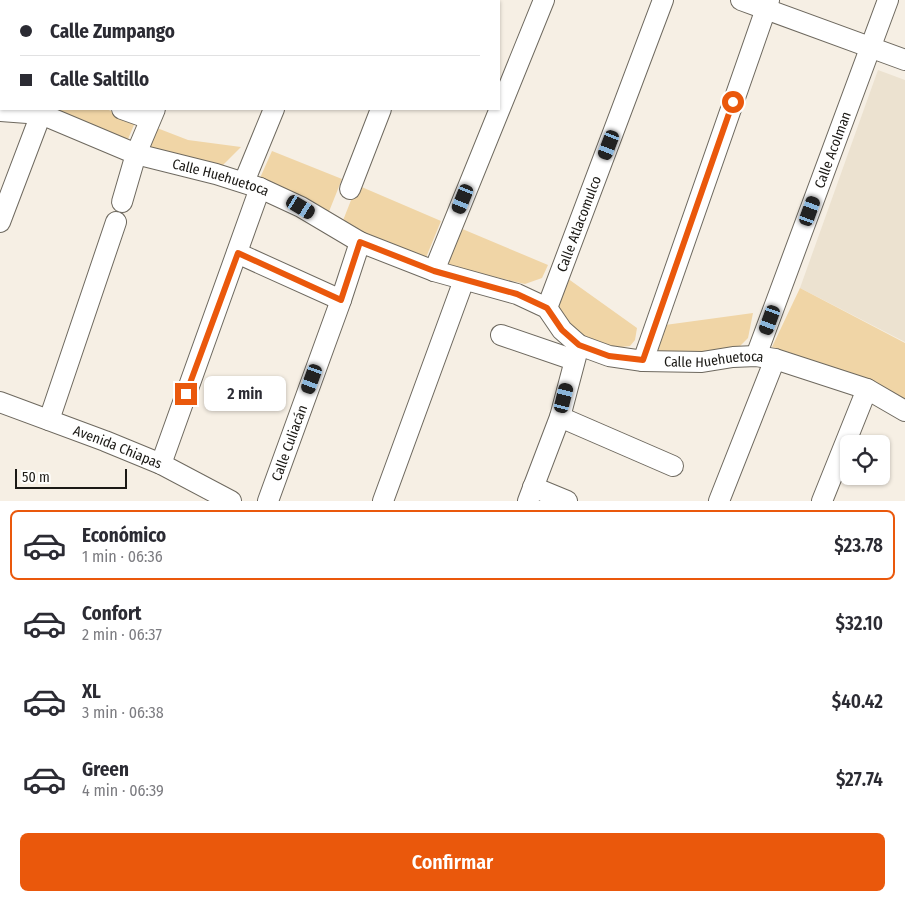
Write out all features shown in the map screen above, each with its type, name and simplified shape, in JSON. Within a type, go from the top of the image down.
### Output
[{"type":"street","points":[[500,108],[544,0]]},
{"type":"street","name":"Calle Atlacomulco","points":[[547,308],[663,0]]},
{"type":"street","points":[[741,0],[767,5],[905,60]]},
{"type":"street","name":"Calle Acolman","points":[[719,501],[765,357],[870,47],[888,0]]},
{"type":"street","points":[[643,360],[767,5]]},
{"type":"street","points":[[122,202],[136,154],[152,114],[128,110]]},
{"type":"street","points":[[161,464],[238,253],[252,185],[274,110]]},
{"type":"street","points":[[350,189],[381,110]]},
{"type":"street","points":[[434,271],[499,110]]},
{"type":"street","name":"Calle Huehuetoca","points":[[0,111],[41,114],[136,154],[252,185],[301,207],[360,242],[434,271],[517,294],[547,308],[577,353],[643,360],[702,362],[733,357],[765,357],[867,389],[905,411]]},
{"type":"street","points":[[0,222],[41,114]]},
{"type":"street","points":[[49,420],[116,222]]},
{"type":"street","name":"Calle Culiacán","points":[[268,501],[341,300],[360,242]]},
{"type":"street","points":[[238,253],[341,300]]},
{"type":"street","points":[[383,501],[464,280]]},
{"type":"street","points":[[501,335],[577,353],[560,417],[530,494],[567,501]]},
{"type":"street","points":[[822,501],[867,389]]},
{"type":"street","name":"Avenida Chiapas","points":[[0,402],[161,464],[231,501]]},
{"type":"street","points":[[560,417],[673,466]]},
{"type":"shaded area","points":[[878,70],[905,80],[905,342],[800,288]]},
{"type":"shaded area","points":[[47,110],[109,110],[136,120],[126,144]]},
{"type":"shaded area","points":[[157,128],[188,140],[241,147],[222,166],[150,148]]},
{"type":"shaded area","points":[[272,151],[342,179],[328,214],[260,178]]},
{"type":"shaded area","points":[[357,185],[441,221],[425,260],[342,223]]},
{"type":"shaded area","points":[[460,228],[548,265],[542,278],[525,284],[445,265]]},
{"type":"shaded area","points":[[567,278],[637,328],[635,340],[630,346],[613,348],[580,338],[558,308]]},
{"type":"shaded area","points":[[800,288],[905,343],[905,400],[872,382],[772,347]]},
{"type":"shaded area","points":[[753,313],[748,338],[734,352],[657,355],[665,325]]},
{"type":"route","points":[[186,394],[238,253],[341,300],[360,242],[434,271],[517,294],[547,308],[562,330],[579,345],[609,356],[643,360],[733,102]]}]
